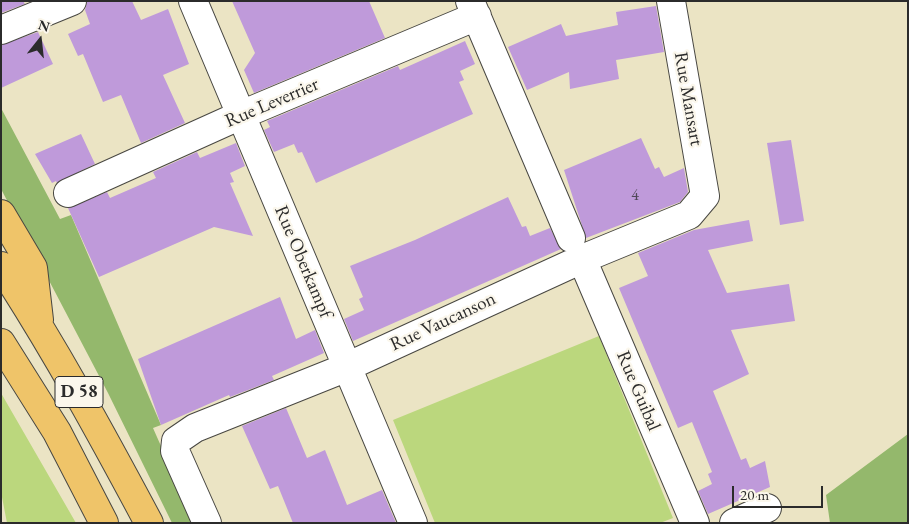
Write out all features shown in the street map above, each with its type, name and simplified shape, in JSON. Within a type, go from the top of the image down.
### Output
[{"type":"highway","points":[[1,214],[33,268],[40,326]]},
{"type":"highway","name":"D 58","points":[[1,266],[40,326],[92,416],[149,523]]},
{"type":"highway","name":"D 58","points":[[1,343],[57,432],[104,523]]},
{"type":"street","points":[[1,30],[72,1]]},
{"type":"street","name":"Rue Oberkampf","points":[[193,1],[343,368],[413,523]]},
{"type":"street","name":"Rue Mansart","points":[[671,1],[705,196]]},
{"type":"street","name":"Rue Leverrier","points":[[68,193],[474,9]]},
{"type":"street","name":"Rue Guibal","points":[[474,9],[695,523]]},
{"type":"street","name":"Rue Vaucanson","points":[[207,523],[175,451],[176,441],[194,428],[343,368],[576,248],[689,215],[705,196]]},
{"type":"street","points":[[734,523],[767,508]]},
{"type":"green space","points":[[1,108],[60,219],[71,215],[161,425],[153,428],[195,523],[172,523],[108,393],[1,189]]},
{"type":"green space","points":[[599,336],[673,518],[660,523],[435,523],[393,420]]},
{"type":"green space","points":[[1,393],[76,523],[7,523],[1,492]]},
{"type":"green space","points":[[908,434],[908,523],[830,523],[826,495]]},
{"type":"building","points":[[1,1],[23,1],[25,4],[1,13]]},
{"type":"building","points":[[87,1],[132,1],[141,20],[168,9],[189,64],[163,75],[185,123],[141,143],[121,95],[103,102],[83,54],[78,56],[68,34],[90,24],[85,10]]},
{"type":"building","points":[[232,1],[369,1],[385,38],[254,93],[244,70],[255,53]]},
{"type":"building","points":[[656,6],[664,52],[616,60],[619,79],[570,89],[569,72],[527,90],[508,47],[561,24],[566,36],[618,25],[616,12]]},
{"type":"building","points":[[38,32],[53,64],[1,88],[1,45]]},
{"type":"building","points":[[465,41],[475,64],[460,71],[464,80],[459,82],[473,114],[316,183],[302,152],[298,153],[294,144],[274,152],[264,130],[270,127],[267,121],[398,66],[400,70]]},
{"type":"building","points":[[81,134],[95,164],[57,183],[56,181],[52,183],[35,154]]},
{"type":"building","points":[[641,138],[655,169],[659,167],[664,177],[684,168],[688,192],[680,202],[586,238],[564,170]]},
{"type":"building","points":[[791,140],[804,221],[780,225],[767,143]]},
{"type":"building","points":[[236,143],[245,166],[230,173],[234,182],[230,183],[253,236],[214,227],[99,277],[68,208],[107,192],[110,198],[156,178],[153,172],[197,152],[200,158]]},
{"type":"building","points":[[508,197],[522,227],[526,226],[530,236],[550,228],[561,249],[353,341],[344,319],[364,310],[359,299],[363,297],[350,266],[415,240]]},
{"type":"building","points":[[749,220],[753,241],[708,250],[727,293],[789,284],[795,321],[731,330],[749,374],[713,391],[741,460],[746,458],[750,468],[765,461],[770,487],[708,514],[698,491],[712,484],[708,474],[712,472],[692,422],[678,428],[619,288],[648,276],[638,253],[694,230]]},
{"type":"building","points":[[280,297],[296,339],[315,330],[324,353],[272,376],[274,380],[230,397],[229,395],[161,425],[138,359]]},
{"type":"building","points":[[286,408],[307,458],[325,450],[347,505],[382,490],[396,523],[293,523],[278,486],[270,489],[242,426]]}]
